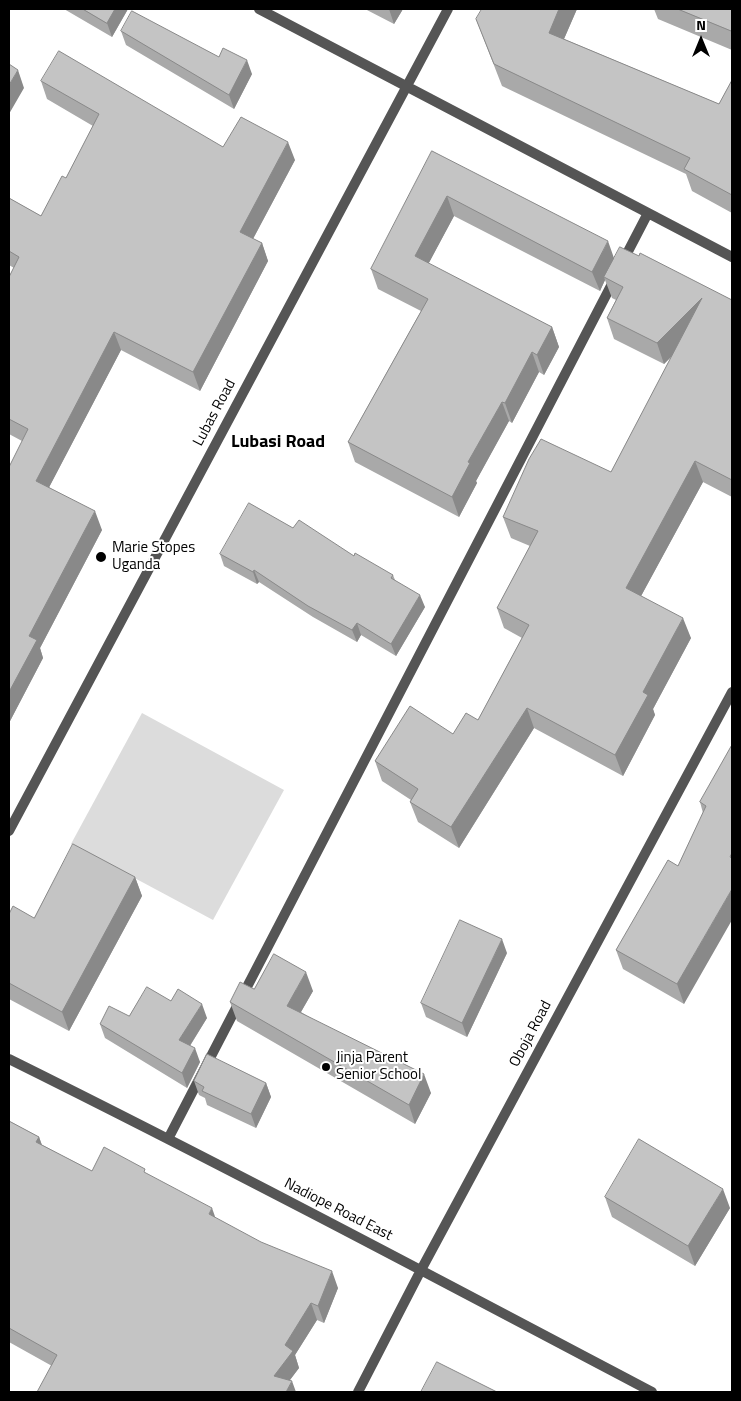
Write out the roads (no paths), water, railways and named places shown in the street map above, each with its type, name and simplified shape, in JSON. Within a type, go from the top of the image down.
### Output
[{"type":"street","points":[[259,9],[732,257]]},
{"type":"street","name":"Lubas Road","points":[[9,831],[448,9]]},
{"type":"street","points":[[168,1139],[648,213]]},
{"type":"street","name":"Oboja Road","points":[[358,1392],[421,1270],[732,692]]},
{"type":"street","name":"Nadiope Road East","points":[[9,1059],[421,1270],[652,1392]]},
{"type":"place","name":"Marie Stopes Uganda","points":[[101,557]]},
{"type":"place","name":"Jinja Parent Senior School","points":[[326,1067]]},
{"type":"district","name":"Lubasi Road","points":[[278,443]]}]
